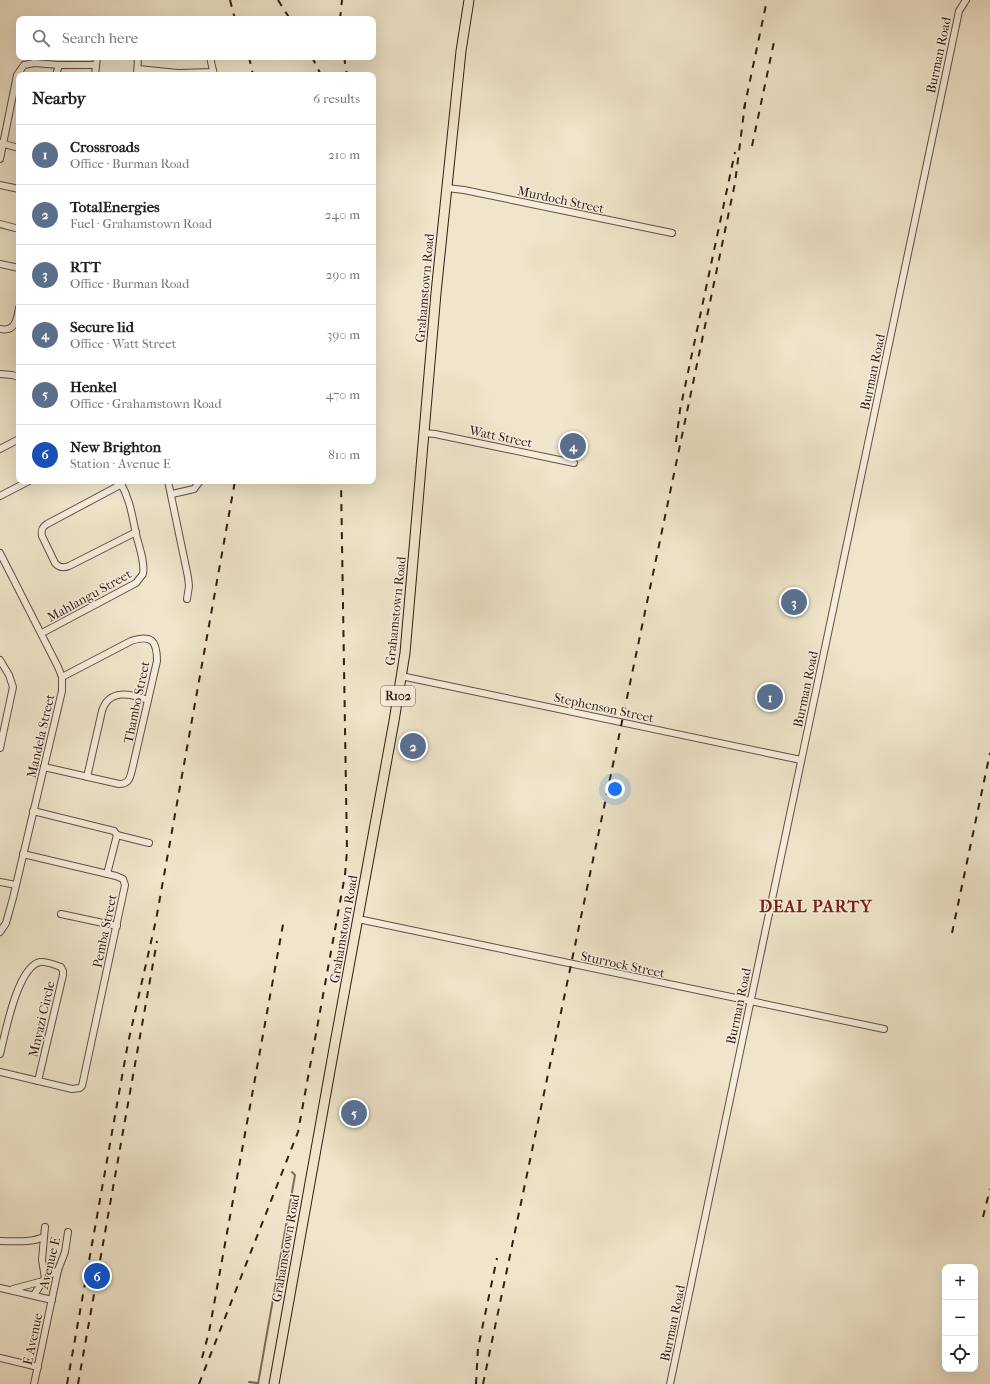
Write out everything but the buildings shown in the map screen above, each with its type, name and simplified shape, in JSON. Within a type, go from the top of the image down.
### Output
[{"type":"main road","name":"Grahamstown Road","points":[[274,1384],[394,721],[405,652],[446,188],[461,51],[469,0]]},
{"type":"street","name":"Burman Road","points":[[670,1384],[956,24],[959,11],[966,0]]},
{"type":"street","points":[[95,72],[97,60]]},
{"type":"street","points":[[137,72],[138,60]]},
{"type":"street","points":[[211,60],[213,72]]},
{"type":"street","points":[[18,72],[20,68],[29,63],[96,65]]},
{"type":"street","points":[[57,72],[59,65]]},
{"type":"street","points":[[0,159],[16,79]]},
{"type":"street","points":[[2,144],[16,147]]},
{"type":"street","points":[[0,185],[16,188]]},
{"type":"street","name":"Murdoch Street","points":[[446,188],[464,190],[672,233]]},
{"type":"street","points":[[0,224],[16,227]]},
{"type":"street","points":[[0,264],[16,267]]},
{"type":"street","points":[[0,329],[8,330],[11,328],[16,318]]},
{"type":"street","points":[[0,374],[12,374],[16,376]]},
{"type":"street","name":"Watt Street","points":[[424,432],[574,463]]},
{"type":"street","points":[[0,448],[16,440]]},
{"type":"street","points":[[0,496],[23,484]]},
{"type":"street","points":[[118,484],[47,524],[42,530],[42,536],[55,563],[58,566],[63,567],[70,566],[136,532]]},
{"type":"street","name":"Mahlangu Street","points":[[42,633],[139,581],[143,574],[144,570],[131,505],[127,493],[121,484]]},
{"type":"street","points":[[169,484],[188,577],[189,586],[187,599]]},
{"type":"street","points":[[172,494],[194,489],[198,484]]},
{"type":"street","name":"Mandela Street","points":[[0,554],[42,633],[62,677],[62,691],[16,885],[6,923],[0,932]]},
{"type":"street","name":"Thambo Street","points":[[44,767],[119,784],[126,783],[129,779],[148,700],[157,661],[157,649],[153,641],[141,638],[131,641],[62,677]]},
{"type":"street","points":[[0,660],[10,675],[13,687],[0,748]]},
{"type":"street","name":"Stephenson Street","points":[[401,676],[801,760]]},
{"type":"street","points":[[87,777],[102,711],[105,704],[114,697],[122,694],[148,700]]},
{"type":"street","points":[[33,811],[114,831],[117,835],[149,843]]},
{"type":"street","points":[[107,874],[117,835]]},
{"type":"street","name":"Pemba Street","points":[[23,854],[120,877],[125,885],[83,1083],[80,1088],[72,1089],[38,1081]]},
{"type":"street","points":[[0,882],[16,885]]},
{"type":"street","points":[[61,914],[116,926]]},
{"type":"street","name":"Sturrock Street","points":[[358,919],[884,1029]]},
{"type":"street","name":"Mnyazi Circle","points":[[0,1054],[17,990],[23,980],[39,962],[61,966],[63,975],[38,1081]]},
{"type":"street","points":[[0,1072],[38,1081]]},
{"type":"street","points":[[34,1296],[44,1280],[42,1260],[45,1227]]},
{"type":"street","name":"Avenue E","points":[[52,1300],[58,1270],[65,1252],[68,1232]]},
{"type":"street","points":[[0,1240],[31,1241],[44,1236]]},
{"type":"street","points":[[11,1290],[44,1280],[58,1270]]},
{"type":"street","points":[[0,1288],[52,1300]]},
{"type":"street","name":"E Avenue","points":[[34,1384],[52,1300]]},
{"type":"street","points":[[0,1358],[38,1367]]},
{"type":"waterway","points":[[258,1384],[295,1175],[292,1172]]},
{"type":"waterway","points":[[249,1382],[257,1383]]},
{"type":"railway","points":[[230,0],[234,16]]},
{"type":"railway","points":[[278,0],[288,16]]},
{"type":"railway","points":[[340,16],[342,0]]},
{"type":"railway","points":[[744,109],[767,0]]},
{"type":"railway","points":[[752,146],[774,42]]},
{"type":"railway","points":[[250,60],[252,72]]},
{"type":"railway","points":[[314,60],[320,72]]},
{"type":"railway","points":[[344,60],[346,72]]},
{"type":"railway","points":[[483,1384],[735,183],[745,104]]},
{"type":"railway","points":[[676,442],[680,410],[735,152]]},
{"type":"railway","points":[[67,1384],[128,1043],[156,920],[234,484]]},
{"type":"railway","points":[[199,1384],[298,1132],[345,875],[347,851],[341,484]]},
{"type":"railway","points":[[952,933],[990,753]]},
{"type":"railway","points":[[202,1358],[209,1332],[284,919]]},
{"type":"railway","points":[[78,1384],[157,941]]},
{"type":"railway","points":[[983,1217],[990,1189]]},
{"type":"railway","points":[[476,1384],[478,1348],[497,1258]]},
{"type":"place","name":"Secure lid","points":[[573,446]]},
{"type":"place","name":"RTT","points":[[794,602]]},
{"type":"place","name":"Crossroads","points":[[770,697]]},
{"type":"place","name":"TotalEnergies","points":[[413,746]]},
{"type":"place","name":"Henkel","points":[[354,1113]]},
{"type":"place","name":"New Brighton","points":[[97,1276]]},
{"type":"district","name":"DEAL PARTY","points":[[816,906]]}]
